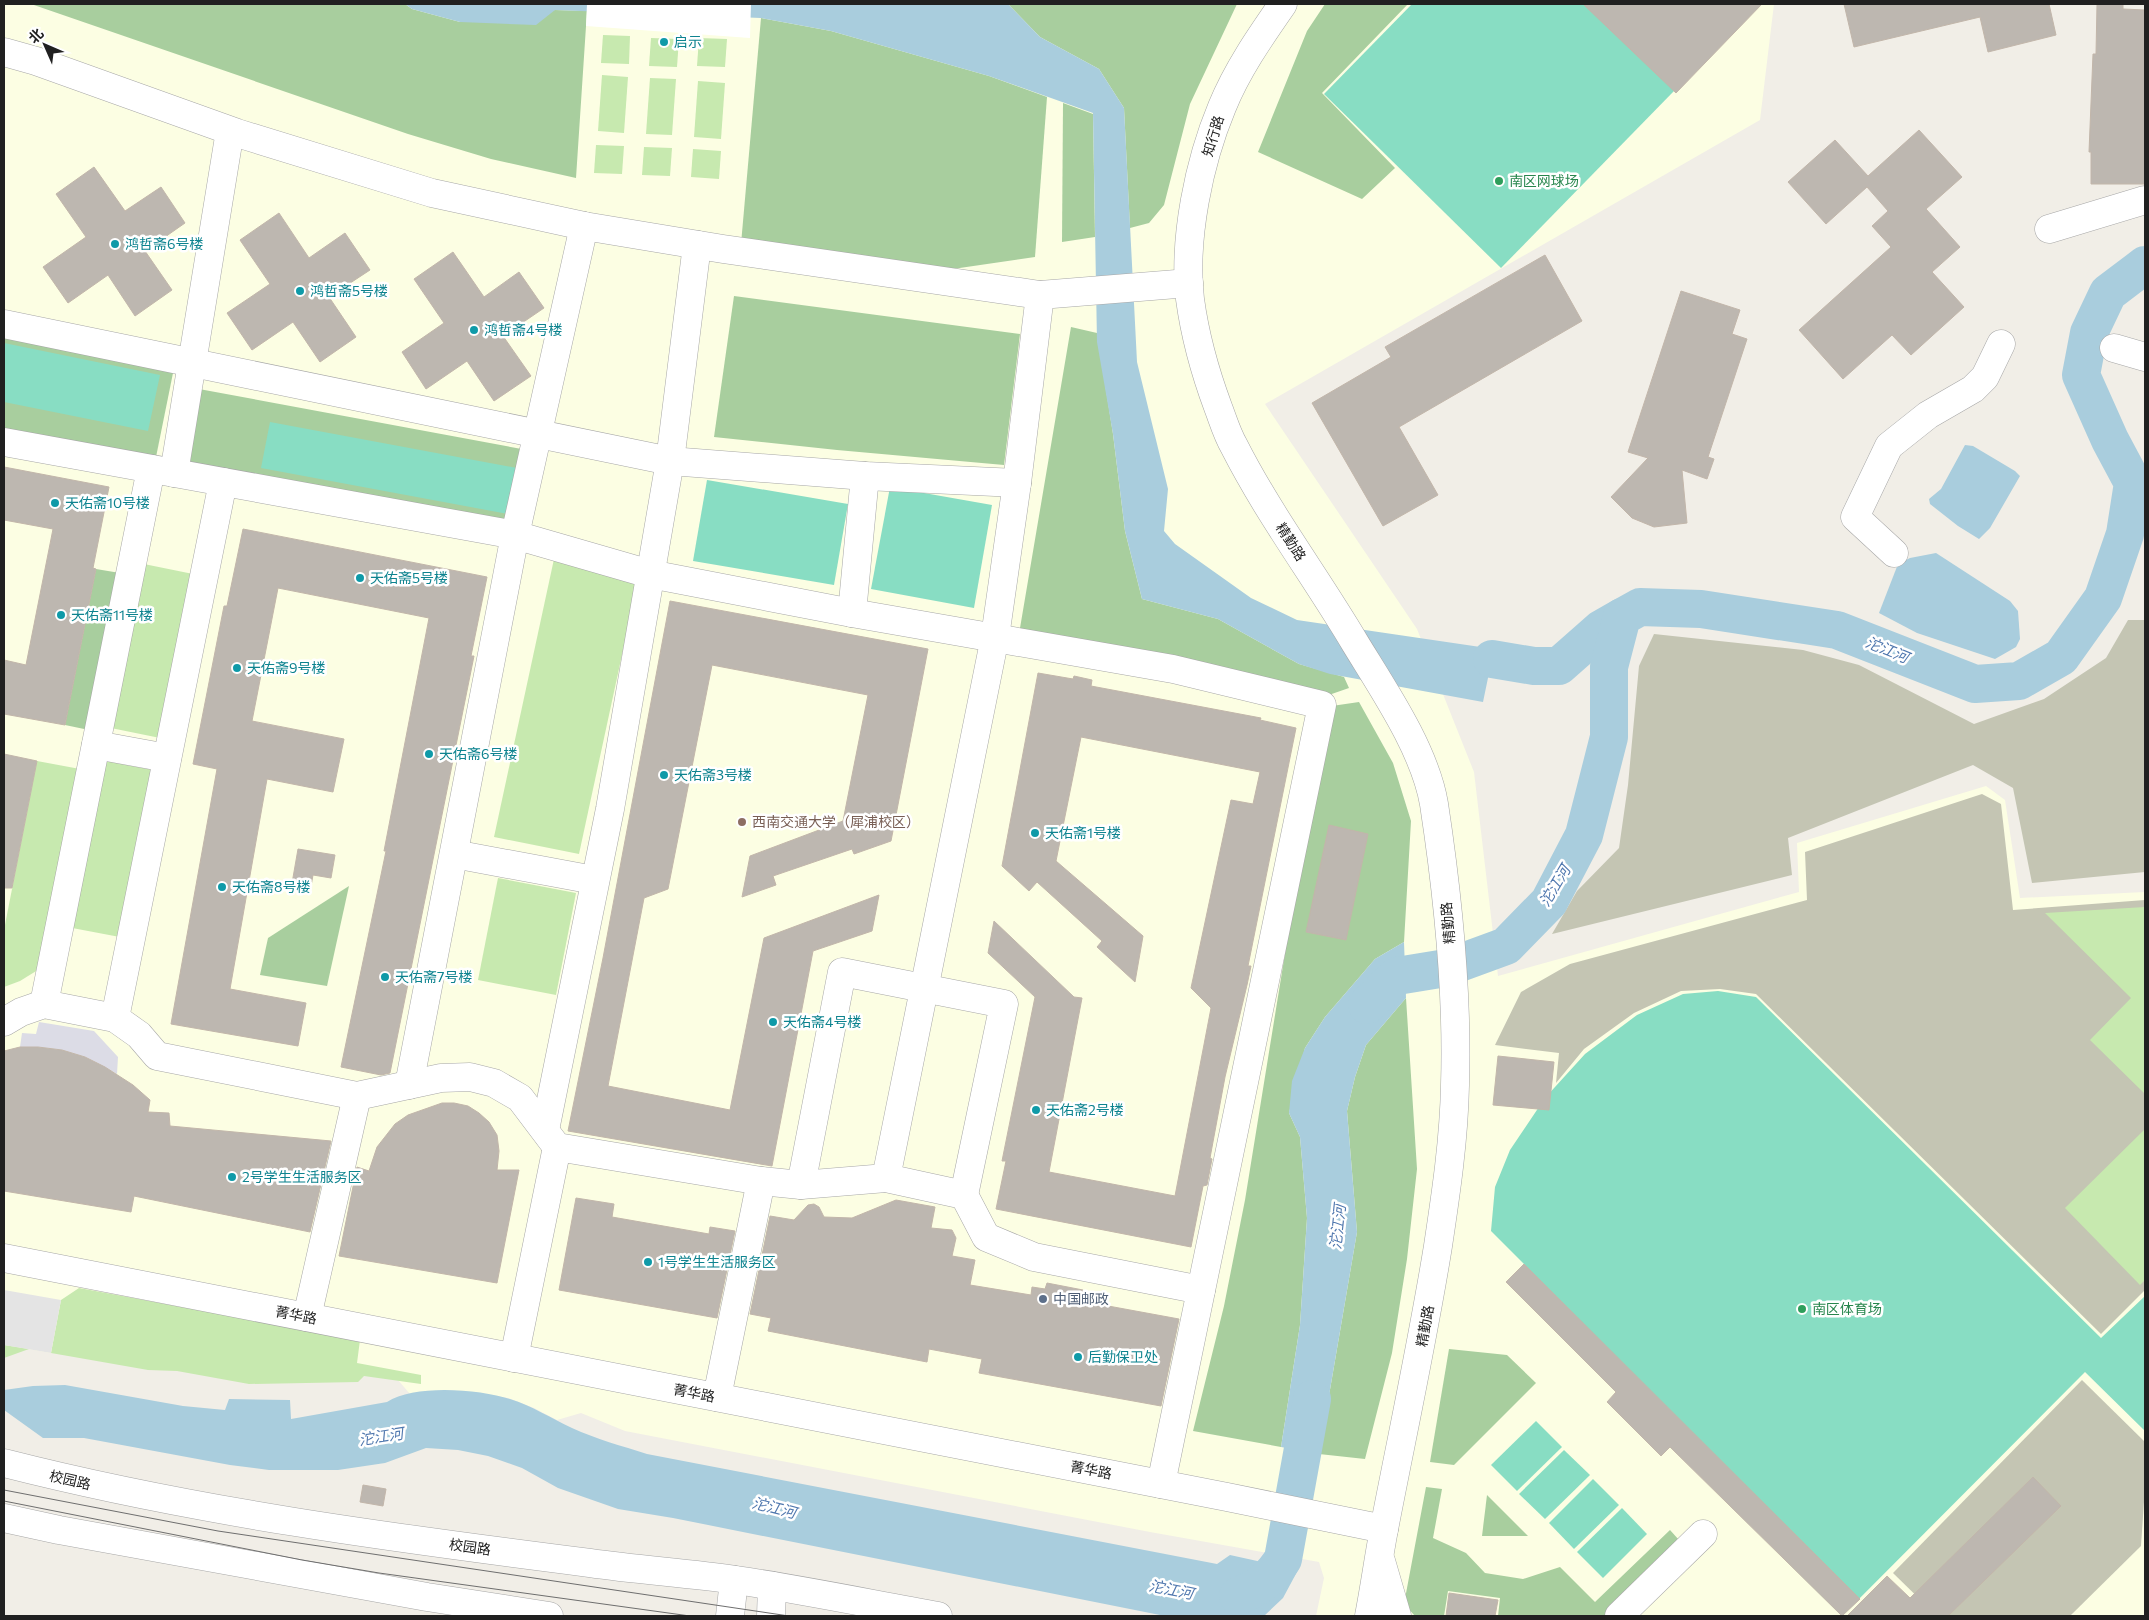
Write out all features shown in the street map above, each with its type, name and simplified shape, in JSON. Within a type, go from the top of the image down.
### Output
[{"type":"street","name":"知行路","points":[[1189,283],[1190,243],[1196,199],[1210,142],[1221,108],[1236,77],[1283,4]]},
{"type":"street","points":[[4,52],[36,61],[230,131],[432,193],[584,226],[697,245],[1040,295],[1189,283]]},
{"type":"street","points":[[44,1004],[96,745],[191,363],[230,131]]},
{"type":"street","points":[[2049,229],[2145,200]]},
{"type":"street","points":[[409,1086],[515,535],[584,226]]},
{"type":"street","points":[[514,1358],[594,880],[610,809],[670,461],[697,245]]},
{"type":"street","name":"精勤路","points":[[1189,283],[1190,302],[1207,377],[1227,432],[1270,509],[1341,619],[1389,699],[1422,764],[1433,797],[1449,922],[1455,1032],[1455,1087],[1451,1149],[1424,1334],[1384,1530],[1369,1616]]},
{"type":"street","points":[[886,1178],[926,988],[995,637],[1017,483],[1040,295]]},
{"type":"street","points":[[4,324],[670,461],[864,476],[1017,483]]},
{"type":"street","points":[[1894,553],[1855,517],[1889,446],[1928,416],[1973,389],[1985,377],[2001,344]]},
{"type":"street","points":[[2114,348],[2145,357]]},
{"type":"street","points":[[4,442],[515,535],[650,574],[852,613],[1173,669],[1322,705],[1161,1484]]},
{"type":"street","points":[[852,613],[864,476]]},
{"type":"street","points":[[115,1018],[223,482]]},
{"type":"street","points":[[96,745],[167,758]]},
{"type":"street","points":[[454,854],[594,880]]},
{"type":"street","points":[[801,1185],[842,972],[1004,1004],[964,1195],[986,1237],[1034,1257],[1201,1290]]},
{"type":"street","points":[[4,1022],[21,1012],[44,1004],[115,1018],[139,1035],[157,1056],[357,1096],[441,1078],[470,1077],[494,1082],[520,1098],[551,1138],[761,1181],[801,1185],[886,1178],[964,1195]]},
{"type":"street","points":[[307,1318],[357,1096]]},
{"type":"street","points":[[717,1397],[761,1181]]},
{"type":"street","name":"菁华路","points":[[4,1258],[1227,1497],[1384,1530]]},
{"type":"street","name":"校园路","points":[[4,1463],[69,1480],[126,1492],[299,1523],[591,1564],[734,1580],[938,1616]]},
{"type":"street","points":[[4,1518],[59,1530],[418,1596],[549,1616]]},
{"type":"street","points":[[1619,1616],[1703,1534]]},
{"type":"street","points":[[1380,1557],[1397,1616]]},
{"type":"street","points":[[730,1616],[734,1580]]},
{"type":"street","points":[[772,1586],[772,1616]]},
{"type":"shaded area","name":"西南交通大学（犀浦校区）","points":[[4,4],[1774,4],[1760,120],[1265,404],[1417,629],[1474,772],[1498,976],[1799,892],[1797,843],[1986,786],[2005,800],[2020,898],[2145,892],[2145,1616],[1316,1616],[1324,1578],[1319,1562],[1150,1532],[625,1431],[581,1413],[557,1420],[534,1408],[508,1398],[472,1392],[441,1391],[410,1394],[398,1380],[104,1318],[51,1353],[4,1345]]},
{"type":"shaded area","points":[[2128,620],[2145,620],[2145,872],[2032,883],[2013,788],[1973,765],[1788,838],[1792,875],[1552,934],[1577,891],[1619,848],[1628,785],[1639,666],[1654,634],[1803,650],[1859,665],[1974,724],[2044,699],[2106,658]]},
{"type":"shaded area","points":[[1982,794],[2001,804],[2013,910],[2145,900],[2145,1290],[2101,1334],[1756,994],[1720,989],[1681,991],[1634,1013],[1584,1049],[1556,1083],[1559,1053],[1495,1045],[1521,992],[1570,964],[1807,900],[1805,852]]},
{"type":"shaded area","points":[[39,1022],[94,1031],[118,1057],[117,1074],[85,1057],[62,1050],[20,1047],[22,1033],[36,1034]]},
{"type":"shaded area","points":[[4,1290],[61,1300],[51,1353],[4,1345]]},
{"type":"shaded area","points":[[2082,1380],[2145,1442],[2145,1487],[2141,1546],[2070,1616],[1937,1616],[1893,1573]]},
{"type":"green space","points":[[31,4],[405,4],[412,9],[460,22],[555,10],[587,11],[576,178],[491,159],[408,134]]},
{"type":"green space","points":[[1008,4],[1237,4],[1190,104],[1164,205],[1149,223],[1130,228],[1124,108],[1099,69],[1040,37]]},
{"type":"green space","points":[[1325,4],[1408,4],[1322,93],[1395,168],[1362,199],[1258,152],[1307,31]]},
{"type":"green space","name":"南区网球场","points":[[1412,4],[1759,4],[1501,268],[1324,94]]},
{"type":"green space","points":[[761,18],[831,31],[989,76],[1047,97],[1035,257],[939,271],[741,244]]},
{"type":"green space","points":[[603,35],[630,36],[629,64],[601,63]]},
{"type":"green space","points":[[651,38],[679,39],[677,67],[649,66]]},
{"type":"green space","points":[[699,38],[727,39],[725,67],[697,66]]},
{"type":"green space","points":[[602,75],[628,77],[624,133],[598,131]]},
{"type":"green space","points":[[650,78],[676,79],[672,135],[646,134]]},
{"type":"green space","points":[[698,81],[725,83],[721,139],[694,137]]},
{"type":"green space","points":[[1063,103],[1093,114],[1095,237],[1062,242]]},
{"type":"green space","points":[[596,145],[624,146],[622,174],[594,173]]},
{"type":"green space","points":[[644,147],[672,148],[670,176],[642,175]]},
{"type":"green space","points":[[693,149],[721,151],[719,179],[691,177]]},
{"type":"green space","points":[[734,296],[1020,334],[1004,465],[714,437]]},
{"type":"green space","points":[[1071,327],[1097,333],[1113,434],[1125,531],[1142,599],[1218,619],[1299,664],[1344,677],[1349,688],[1323,697],[1019,634]]},
{"type":"green space","points":[[4,333],[174,368],[155,462],[4,431]]},
{"type":"green space","points":[[4,343],[160,375],[148,431],[4,402]]},
{"type":"green space","points":[[199,389],[527,450],[511,530],[184,470]]},
{"type":"green space","points":[[270,422],[517,468],[508,514],[261,468]]},
{"type":"green space","points":[[707,480],[848,504],[834,585],[693,561]]},
{"type":"green space","points":[[890,487],[992,505],[974,608],[871,589]]},
{"type":"green space","points":[[554,559],[639,576],[579,854],[494,837]]},
{"type":"green space","points":[[139,563],[198,575],[165,739],[106,727]]},
{"type":"green space","points":[[96,569],[120,573],[89,730],[65,725]]},
{"type":"green space","points":[[1359,702],[1393,763],[1411,821],[1404,942],[1375,959],[1325,1017],[1305,1048],[1289,1113],[1300,1137],[1307,1218],[1300,1325],[1281,1447],[1193,1431],[1224,1306],[1245,1200],[1325,707]]},
{"type":"green space","points":[[101,760],[158,771],[125,938],[67,927]]},
{"type":"green space","points":[[37,761],[80,769],[41,968],[20,981],[4,987],[4,930]]},
{"type":"green space","points":[[498,878],[576,893],[556,995],[478,980]]},
{"type":"green space","points":[[349,886],[327,986],[260,975],[268,938]]},
{"type":"green space","points":[[2145,907],[2145,1094],[2090,1040],[2131,998],[2045,913]]},
{"type":"green space","name":"南区体育场","points":[[1718,991],[1756,997],[2101,1338],[2145,1296],[2145,1431],[2085,1372],[1842,1616],[1506,1282],[1524,1264],[1491,1231],[1495,1187],[1510,1150],[1545,1098],[1585,1054],[1637,1015],[1683,994]]},
{"type":"green space","points":[[1406,998],[1417,1169],[1407,1259],[1392,1353],[1365,1459],[1319,1454],[1357,1232],[1347,1111],[1355,1077],[1366,1045]]},
{"type":"green space","points":[[2145,1129],[2145,1280],[2140,1285],[2065,1208]]},
{"type":"green space","points":[[79,1288],[360,1340],[357,1363],[421,1375],[421,1384],[364,1376],[358,1382],[249,1384],[177,1371],[148,1370],[51,1353],[61,1300]]},
{"type":"green space","points":[[4,1345],[29,1349],[4,1358]]},
{"type":"green space","points":[[1449,1349],[1507,1355],[1536,1383],[1454,1465],[1430,1462]]},
{"type":"green space","points":[[1536,1421],[1562,1447],[1517,1491],[1491,1465]]},
{"type":"green space","points":[[1564,1450],[1590,1475],[1545,1519],[1519,1494]]},
{"type":"green space","points":[[1593,1479],[1619,1505],[1574,1549],[1549,1523]]},
{"type":"green space","points":[[1426,1487],[1442,1489],[1433,1538],[1466,1553],[1485,1573],[1523,1579],[1560,1567],[1595,1602],[1670,1530],[1679,1540],[1611,1616],[1498,1616],[1500,1598],[1448,1591],[1444,1616],[1415,1616],[1404,1604]]},
{"type":"green space","points":[[1487,1495],[1528,1536],[1482,1536]]},
{"type":"green space","points":[[1622,1508],[1647,1534],[1603,1578],[1577,1552]]},
{"type":"water","points":[[405,4],[1008,4],[1040,37],[1099,69],[1124,108],[1137,362],[1168,489],[1164,531],[1175,544],[1251,598],[1297,620],[1494,649],[1483,702],[1330,674],[1299,664],[1218,619],[1142,599],[1125,531],[1113,434],[1097,342],[1093,113],[989,76],[831,31],[761,18],[555,10],[536,25],[460,22],[412,9]]},
{"type":"water","points":[[1965,445],[1973,446],[2015,471],[2020,476],[1990,528],[1979,539],[1958,526],[1930,504],[1929,499],[1941,489]]},
{"type":"water","points":[[1936,553],[2010,601],[2018,611],[2020,639],[2016,647],[1995,659],[1917,633],[1879,613],[1898,564],[1910,558]]},
{"type":"water","points":[[1404,942],[1406,998],[1366,1045],[1355,1077],[1347,1111],[1357,1232],[1319,1454],[1281,1447],[1300,1325],[1307,1218],[1300,1137],[1289,1113],[1292,1081],[1305,1048],[1325,1017],[1375,959]]},
{"type":"water","points":[[65,1385],[183,1406],[225,1410],[229,1399],[290,1400],[291,1419],[387,1402],[399,1396],[413,1393],[447,1390],[482,1393],[510,1399],[581,1432],[647,1454],[1217,1564],[1230,1555],[1298,1570],[1283,1598],[1264,1616],[1165,1616],[673,1518],[618,1509],[558,1488],[522,1468],[488,1456],[458,1450],[426,1448],[385,1463],[338,1470],[269,1470],[230,1465],[84,1438],[43,1438],[4,1410],[4,1390],[33,1386]]},
{"type":"pier","points":[[587,4],[751,4],[750,38],[586,26]]},
{"type":"building","points":[[1583,4],[1762,4],[1676,93]]},
{"type":"building","points":[[1844,4],[2049,4],[2056,35],[1988,52],[1980,17],[1854,47]]},
{"type":"building","points":[[2097,4],[2123,4],[2123,9],[2145,10],[2145,184],[2091,184],[2091,152],[2089,152],[2093,54],[2096,54]]},
{"type":"building","points":[[1919,130],[1962,177],[1926,209],[1960,247],[1932,272],[1964,307],[1911,355],[1892,335],[1843,379],[1799,330],[1891,247],[1872,226],[1888,211],[1867,187],[1826,224],[1788,182],[1835,140],[1868,176]]},
{"type":"building","name":"鸿哲斋6号楼","points":[[94,167],[125,211],[161,187],[185,223],[145,251],[172,290],[135,316],[108,275],[68,303],[43,267],[86,237],[56,194]]},
{"type":"building","name":"鸿哲斋5号楼","points":[[279,213],[309,258],[345,233],[370,270],[329,297],[356,337],[320,362],[293,322],[252,350],[227,313],[270,284],[240,240]]},
{"type":"building","name":"鸿哲斋4号楼","points":[[453,252],[484,297],[519,272],[544,308],[503,336],[531,376],[494,401],[467,361],[426,389],[402,352],[444,323],[414,279]]},
{"type":"building","points":[[1545,255],[1582,321],[1399,427],[1438,495],[1383,526],[1312,403],[1391,357],[1385,347]]},
{"type":"building","points":[[1681,291],[1740,310],[1732,334],[1747,339],[1708,457],[1714,459],[1707,479],[1682,470],[1687,523],[1654,527],[1632,518],[1611,497],[1648,458],[1628,452]]},
{"type":"building","points":[[4,467],[109,487],[93,568],[96,569],[65,725],[4,714],[4,660],[26,665],[53,529],[4,520]]},
{"type":"building","points":[[243,529],[487,577],[471,656],[474,656],[390,1073],[381,1075],[341,1067],[386,851],[384,851],[429,618],[278,588],[252,721],[344,739],[333,792],[267,779],[230,989],[306,1003],[298,1046],[171,1024],[217,769],[193,764],[224,606],[227,606]]},
{"type":"building","points":[[670,601],[928,649],[891,841],[854,854],[852,849],[773,876],[776,885],[742,897],[750,856],[843,821],[868,695],[712,665],[668,889],[644,898],[608,1086],[730,1110],[764,938],[879,895],[872,931],[813,951],[772,1166],[568,1131],[603,958]]},
{"type":"building","points":[[1038,673],[1073,679],[1074,676],[1092,680],[1091,686],[1261,718],[1260,720],[1296,728],[1248,966],[1251,966],[1225,1077],[1207,1185],[1203,1186],[1191,1247],[996,1209],[1006,1161],[1002,1161],[1035,997],[988,953],[994,921],[1074,997],[1082,998],[1049,1172],[1175,1196],[1211,1008],[1191,988],[1231,800],[1253,804],[1260,772],[1081,737],[1056,861],[1143,936],[1135,982],[1097,947],[1102,941],[1037,882],[1029,891],[1002,866]]},
{"type":"building","points":[[4,754],[37,761],[12,888],[4,888]]},
{"type":"building","points":[[1329,825],[1368,834],[1346,940],[1306,932]]},
{"type":"building","points":[[298,849],[335,855],[331,878],[313,875],[310,892],[291,889]]},
{"type":"building","points":[[20,1047],[62,1050],[85,1057],[105,1067],[133,1085],[150,1100],[148,1112],[169,1113],[170,1126],[331,1141],[310,1232],[134,1196],[131,1212],[4,1191],[4,1051]]},
{"type":"building","points":[[1498,1056],[1554,1062],[1549,1110],[1493,1105]]},
{"type":"building","points":[[442,1103],[468,1106],[479,1113],[489,1122],[497,1135],[499,1151],[497,1170],[519,1170],[497,1283],[339,1256],[357,1167],[369,1171],[377,1147],[395,1124],[408,1115]]},
{"type":"building","name":"1号学生生活服务区","points":[[576,1198],[614,1204],[612,1217],[709,1234],[710,1227],[735,1231],[717,1318],[559,1290]]},
{"type":"building","points":[[896,1200],[935,1207],[931,1228],[952,1230],[956,1238],[952,1256],[975,1260],[970,1285],[1031,1295],[1032,1287],[1045,1289],[1047,1283],[1083,1290],[1081,1301],[1179,1319],[1161,1406],[979,1373],[982,1359],[929,1349],[927,1362],[768,1331],[771,1318],[750,1314],[770,1216],[794,1220],[808,1205],[814,1204],[819,1207],[824,1217],[852,1218]]},
{"type":"building","points":[[1524,1264],[1860,1599],[1842,1616],[1670,1447],[1661,1456],[1607,1402],[1616,1392],[1506,1282]]},
{"type":"building","points":[[2033,1477],[2061,1506],[1948,1616],[1847,1616],[1887,1576],[1910,1598]]},
{"type":"building","points":[[363,1485],[386,1489],[383,1506],[360,1502]]},
{"type":"building","points":[[1449,1593],[1498,1600],[1495,1616],[1446,1616]]},
{"type":"waterway","name":"沱江河","points":[[1367,1005],[1397,976],[1446,968],[1506,946],[1549,902],[1584,835],[1609,737],[1609,667],[1622,617],[1640,607],[1701,609],[1837,630],[1975,684],[2019,681],[2061,657],[2103,598],[2125,534],[2133,483],[2110,440],[2081,375],[2089,333],[2108,293],[2145,265]]},
{"type":"waterway","points":[[1492,659],[1534,666],[1559,666],[1601,629],[1622,617]]},
{"type":"waterway","name":"沱江河","points":[[1238,1596],[1264,1582],[1283,1559],[1312,1399]]},
{"type":"tram line","points":[[4,1490],[218,1531],[789,1616]]},
{"type":"tram line","points":[[4,1501],[302,1560],[379,1573],[690,1616]]},
{"type":"place","name":"启示","points":[[664,42]]},
{"type":"place","name":"南区网球场","points":[[1499,181]]},
{"type":"place","name":"鸿哲斋6号楼","points":[[115,244]]},
{"type":"place","name":"鸿哲斋5号楼","points":[[300,291]]},
{"type":"place","name":"鸿哲斋4号楼","points":[[474,330]]},
{"type":"place","name":"天佑斋10号楼","points":[[55,503]]},
{"type":"place","name":"天佑斋5号楼","points":[[360,578]]},
{"type":"place","name":"天佑斋11号楼","points":[[61,615]]},
{"type":"place","name":"天佑斋9号楼","points":[[237,668]]},
{"type":"place","name":"天佑斋6号楼","points":[[429,754]]},
{"type":"place","name":"天佑斋3号楼","points":[[664,775]]},
{"type":"place","name":"西南交通大学（犀浦校区）","points":[[742,822]]},
{"type":"place","name":"天佑斋1号楼","points":[[1035,833]]},
{"type":"place","name":"天佑斋8号楼","points":[[222,887]]},
{"type":"place","name":"天佑斋7号楼","points":[[385,977]]},
{"type":"place","name":"天佑斋4号楼","points":[[773,1022]]},
{"type":"place","name":"天佑斋2号楼","points":[[1036,1110]]},
{"type":"place","name":"2号学生生活服务区","points":[[232,1177]]},
{"type":"place","name":"1号学生生活服务区","points":[[648,1262]]},
{"type":"place","name":"中国邮政","points":[[1043,1299]]},
{"type":"place","name":"南区体育场","points":[[1802,1309]]},
{"type":"place","name":"后勤保卫处","points":[[1078,1357]]}]
